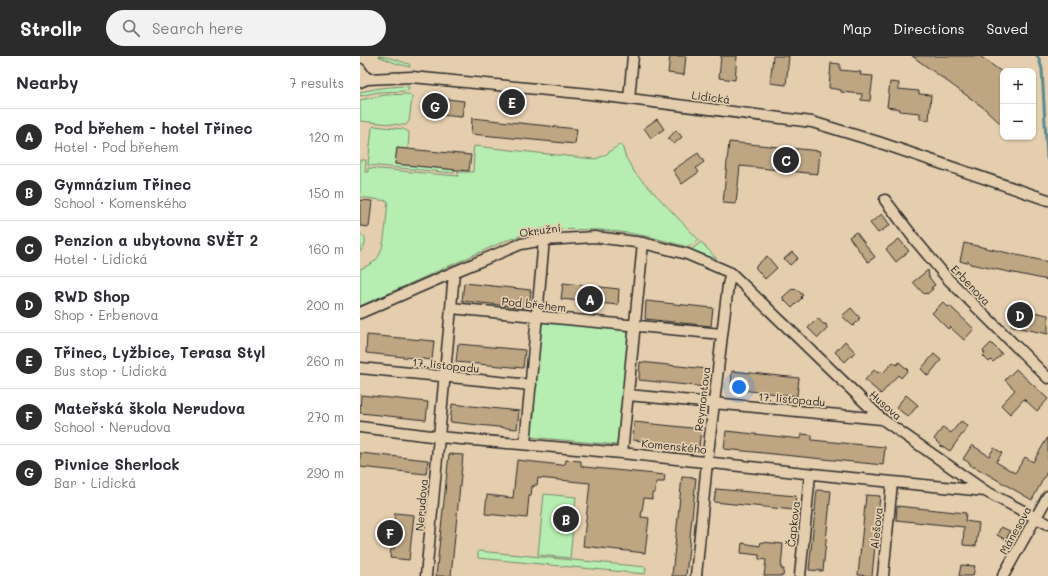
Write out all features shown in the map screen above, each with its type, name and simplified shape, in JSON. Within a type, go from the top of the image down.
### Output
[{"type":"street","points":[[629,99],[633,56]]},
{"type":"street","points":[[360,69],[364,81]]},
{"type":"street","name":"Lidická","points":[[364,81],[412,77],[590,94],[812,122],[878,142],[1048,200]]},
{"type":"street","name":"Erbenova","points":[[885,200],[916,241],[948,279],[1048,378]]},
{"type":"street","name":"Okružní","points":[[360,313],[520,244],[544,240],[595,237],[643,243],[687,254],[731,274]]},
{"type":"street","points":[[525,444],[544,240]]},
{"type":"street","points":[[622,453],[643,243]]},
{"type":"street","points":[[451,308],[454,272]]},
{"type":"street","name":"Reymontova","points":[[696,576],[707,462],[728,285],[731,274]]},
{"type":"street","name":"Husova","points":[[731,274],[882,419],[985,491],[1048,524]]},
{"type":"street","name":"Pod břehem","points":[[451,308],[722,334]]},
{"type":"street","name":"Nerudova","points":[[426,576],[451,308]]},
{"type":"street","name":"17. listopadu","points":[[360,368],[531,385]]},
{"type":"street","name":"17. listopadu","points":[[628,395],[882,419]]},
{"type":"street","name":"Komenského","points":[[360,428],[622,453],[810,474],[985,491]]},
{"type":"street","name":"Čapkova","points":[[800,576],[810,474]]},
{"type":"street","name":"Alešova","points":[[883,576],[892,482]]},
{"type":"street","name":"Mánesova","points":[[1003,576],[1048,496]]},
{"type":"green space","points":[[378,56],[409,64],[410,67],[395,63]]},
{"type":"green space","points":[[402,86],[409,88],[406,91],[378,92],[360,96],[360,92]]},
{"type":"green space","points":[[408,94],[412,96],[412,98],[409,121],[406,125],[360,121],[360,100],[385,95]]},
{"type":"green space","points":[[374,126],[403,129],[409,132],[408,149],[397,148],[395,164],[455,170],[454,173],[368,165],[372,128]]},
{"type":"green space","points":[[619,145],[622,146],[626,158],[635,173],[699,240],[688,247],[651,237],[628,233],[602,230],[542,229],[505,241],[360,306],[360,269],[373,263],[382,248],[388,201],[360,197],[360,160],[366,160],[365,172],[368,172],[368,168],[458,176],[458,172],[473,172],[474,146],[594,159],[604,155]]},
{"type":"green space","points":[[360,233],[363,235],[365,242],[364,247],[360,252]]},
{"type":"green space","points":[[701,242],[717,259],[691,250]]},
{"type":"green space","points":[[543,321],[630,329],[620,442],[617,445],[529,437],[540,326]]},
{"type":"green space","points":[[544,494],[576,497],[570,558],[538,555]]},
{"type":"green space","points":[[478,551],[646,567],[645,574],[478,558]]},
{"type":"building","points":[[670,56],[686,56],[684,75],[668,73]]},
{"type":"building","points":[[721,56],[737,56],[735,80],[719,78]]},
{"type":"building","points":[[773,56],[789,56],[786,85],[770,83]]},
{"type":"building","points":[[912,56],[980,56],[1000,71],[1000,123],[984,108]]},
{"type":"building","points":[[831,63],[840,64],[840,70],[861,72],[860,75],[873,76],[870,101],[861,100],[862,94],[841,92],[841,90],[829,88]]},
{"type":"building","points":[[890,82],[899,83],[898,89],[919,91],[919,94],[931,95],[929,120],[920,119],[920,113],[899,111],[900,109],[887,107]]},
{"type":"building","points":[[430,97],[464,101],[462,117],[428,114]]},
{"type":"building","points":[[472,118],[577,129],[575,144],[471,134]]},
{"type":"building","points":[[657,119],[664,129],[651,138],[644,128]]},
{"type":"building","points":[[676,130],[682,137],[674,144],[668,139]]},
{"type":"building","points":[[729,142],[820,151],[818,174],[740,166],[736,204],[723,203]]},
{"type":"building","points":[[397,148],[471,155],[469,171],[395,164]]},
{"type":"building","points":[[698,153],[704,162],[696,168],[699,172],[682,184],[673,170]]},
{"type":"building","points":[[360,200],[372,201],[369,227],[360,226]]},
{"type":"building","points":[[882,214],[890,225],[878,233],[870,223]]},
{"type":"building","points":[[856,232],[875,257],[868,262],[849,237]]},
{"type":"building","points":[[899,239],[909,251],[896,262],[886,249]]},
{"type":"building","points":[[964,243],[1048,262],[1048,280],[970,264],[968,261],[966,263],[960,261]]},
{"type":"building","points":[[792,252],[798,258],[790,265],[784,259]]},
{"type":"building","points":[[767,256],[777,268],[765,279],[755,267]]},
{"type":"building","points":[[928,270],[929,277],[935,285],[927,294],[924,294],[913,282]]},
{"type":"building","points":[[464,283],[531,290],[529,308],[462,301]]},
{"type":"building","points":[[563,283],[619,289],[618,305],[561,299]]},
{"type":"building","points":[[795,288],[803,295],[792,308],[783,299],[783,297]]},
{"type":"building","points":[[646,301],[713,308],[711,326],[645,319]]},
{"type":"building","points":[[943,302],[948,307],[950,306],[974,329],[964,340],[950,327],[948,329],[932,313]]},
{"type":"building","points":[[851,308],[860,318],[853,326],[842,316]]},
{"type":"building","points":[[1015,308],[1048,315],[1048,334],[1011,326]]},
{"type":"building","points":[[818,318],[823,324],[826,324],[827,329],[818,338],[808,328]]},
{"type":"building","points":[[367,335],[434,341],[432,360],[366,353]]},
{"type":"building","points":[[845,341],[855,352],[845,362],[835,352]]},
{"type":"building","points":[[991,343],[1002,354],[993,362],[991,360],[989,362],[983,356],[985,354],[983,351]]},
{"type":"building","points":[[458,344],[525,350],[523,368],[456,362]]},
{"type":"building","points":[[934,354],[941,360],[928,376],[921,369]]},
{"type":"building","points":[[640,362],[707,369],[706,387],[639,380]]},
{"type":"building","points":[[893,362],[897,365],[899,362],[908,370],[901,378],[898,375],[881,394],[865,380],[874,370],[878,373],[880,371],[883,373]]},
{"type":"building","points":[[1016,369],[1048,399],[1037,411],[1024,399],[1010,414],[1001,405],[1015,390],[1005,380]]},
{"type":"building","points":[[732,371],[799,378],[797,396],[731,389]]},
{"type":"building","points":[[361,395],[428,402],[426,420],[360,413]]},
{"type":"building","points":[[906,395],[918,405],[908,417],[896,407]]},
{"type":"building","points":[[452,404],[519,411],[517,429],[450,422]]},
{"type":"building","points":[[961,421],[968,426],[950,451],[942,447],[934,439],[943,427],[951,433]]},
{"type":"building","points":[[634,422],[701,429],[699,447],[633,440]]},
{"type":"building","points":[[726,431],[801,439],[801,434],[812,435],[812,440],[885,447],[883,465],[724,449]]},
{"type":"building","points":[[1048,437],[1048,470],[1032,500],[973,467],[970,463],[963,459],[972,445],[989,456],[994,448],[1002,453],[996,462],[1015,473],[1025,457],[1033,462]]},
{"type":"building","points":[[360,453],[428,460],[426,474],[360,467]]},
{"type":"building","points":[[449,454],[463,455],[451,576],[436,576]]},
{"type":"building","points":[[517,460],[561,465],[565,464],[566,460],[581,461],[581,466],[584,467],[665,475],[664,482],[656,482],[655,493],[652,493],[652,499],[644,498],[641,517],[649,518],[645,553],[583,546],[590,483],[538,478],[537,485],[534,485],[534,487],[532,486],[531,496],[529,496],[527,518],[485,514],[487,495],[513,498]]},
{"type":"building","points":[[682,477],[696,478],[694,498],[686,576],[672,576]]},
{"type":"building","points":[[716,489],[796,496],[794,510],[714,502]]},
{"type":"building","points":[[817,490],[831,491],[823,571],[809,570]]},
{"type":"building","points":[[866,495],[880,496],[872,576],[858,575]]},
{"type":"building","points":[[897,506],[966,513],[965,521],[979,523],[976,546],[963,545],[964,527],[896,520]]},
{"type":"building","points":[[395,513],[414,515],[409,560],[390,558],[391,549],[394,549],[397,523],[394,522]]},
{"type":"building","points":[[1001,527],[1010,531],[1006,540],[997,535]]},
{"type":"building","points":[[761,542],[783,544],[781,569],[784,569],[783,576],[764,576],[766,560],[759,559],[759,555],[741,553],[742,543],[760,546]]},
{"type":"building","points":[[961,565],[975,566],[973,576],[959,576]]},
{"type":"waterway","points":[[1037,56],[1042,69],[1048,161]]},
{"type":"place","name":"Třinec, Lyžbice, Terasa Styl","points":[[512,102]]},
{"type":"place","name":"Pivnice Sherlock","points":[[435,106]]},
{"type":"place","name":"Penzion a ubytovna SVĚT 2","points":[[786,160]]},
{"type":"place","name":"Pod břehem - hotel Třinec","points":[[590,299]]},
{"type":"place","name":"RWD Shop","points":[[1020,315]]},
{"type":"place","name":"Gymnázium Třinec","points":[[566,519]]},
{"type":"place","name":"Mateřská škola Nerudova","points":[[390,533]]}]
